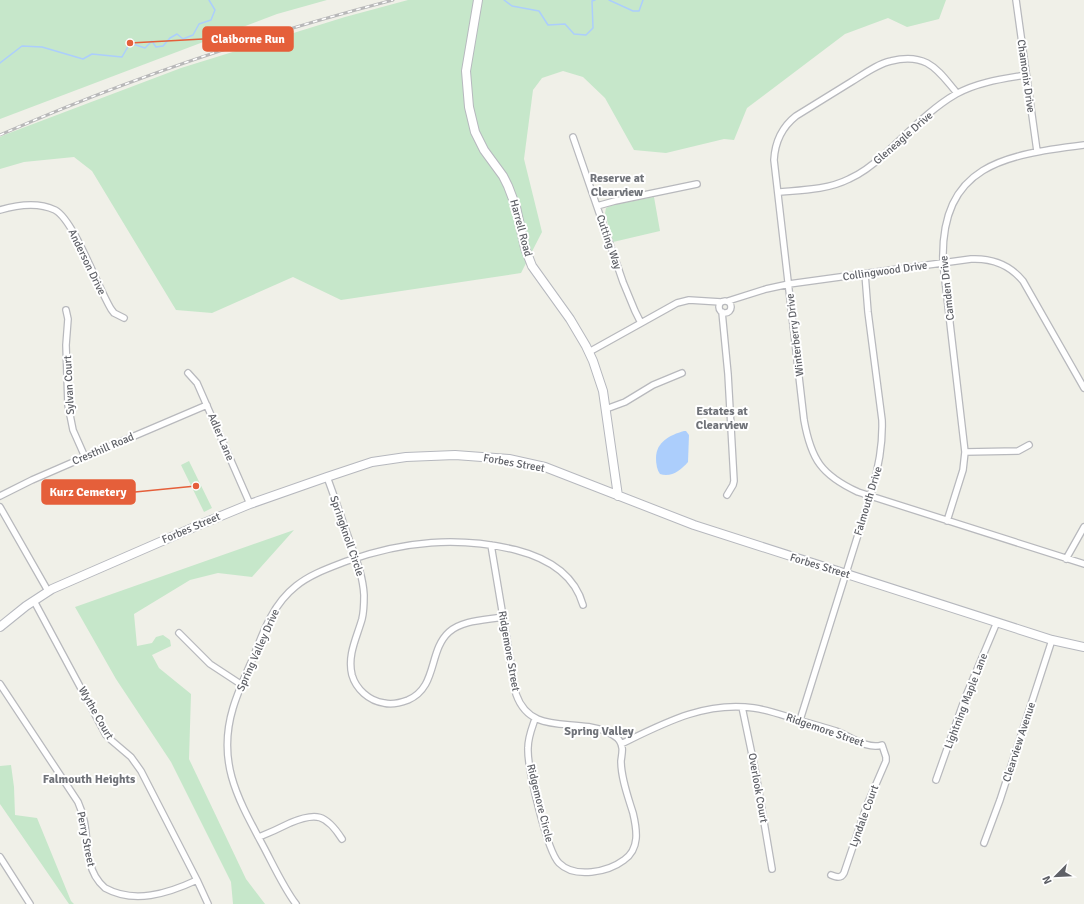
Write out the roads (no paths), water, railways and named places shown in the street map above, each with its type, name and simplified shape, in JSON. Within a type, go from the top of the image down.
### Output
[{"type":"street","name":"Harrell Road","points":[[478,0],[466,71],[470,107],[475,132],[484,150],[503,176],[508,186],[516,207],[525,248],[532,266],[570,319],[589,352],[599,377],[606,409],[618,496]]},
{"type":"street","name":"Chamonix Drive","points":[[1016,0],[1037,151]]},
{"type":"street","name":"Winterberry Drive","points":[[957,94],[938,71],[922,61],[906,59],[891,61],[881,64],[796,116],[787,125],[778,138],[774,154],[804,420],[810,446],[817,462],[829,475],[848,487],[870,496],[1084,564]]},
{"type":"street","name":"Gleneagle Drive","points":[[778,192],[817,189],[850,179],[871,166],[938,107],[957,94],[990,81],[1026,75]]},
{"type":"street","name":"Cutting Way","points":[[573,137],[631,304],[641,323]]},
{"type":"street","name":"Camden Drive","points":[[947,521],[964,470],[965,452],[943,246],[946,224],[953,204],[963,188],[977,175],[987,168],[1009,158],[1037,151],[1084,145]]},
{"type":"street","points":[[597,206],[696,184]]},
{"type":"street","name":"Anderson Drive","points":[[0,210],[18,206],[35,205],[55,210],[61,214],[73,231],[111,309],[114,313],[124,318]]},
{"type":"street","name":"Collingwood Drive","points":[[722,308],[724,300],[730,304],[739,298],[766,289],[789,284],[971,259],[985,259],[1001,263],[1012,270],[1023,281],[1084,388]]},
{"type":"street","name":"Falmouth Drive","points":[[800,720],[880,463],[882,434],[865,274]]},
{"type":"street","points":[[589,352],[682,302],[695,300],[710,301],[722,308],[731,310],[730,304]]},
{"type":"street","points":[[722,308],[734,481],[727,495]]},
{"type":"street","name":"Sylvan Court","points":[[66,310],[68,319],[66,346],[68,405],[74,430],[85,457]]},
{"type":"street","name":"Adler Lane","points":[[188,373],[197,383],[208,406],[250,504]]},
{"type":"street","points":[[606,409],[625,402],[653,385],[682,373]]},
{"type":"street","name":"Cresthill Road","points":[[0,496],[85,457],[208,406]]},
{"type":"street","points":[[965,452],[1018,451],[1029,445]]},
{"type":"street","name":"Forbes Street","points":[[0,627],[48,591],[199,524],[250,504],[372,462],[406,457],[455,455],[520,461],[545,467],[694,525],[1052,640],[1084,647]]},
{"type":"street","name":"Springknoll Circle","points":[[327,477],[356,558],[363,584],[364,604],[362,618],[352,650],[351,668],[354,681],[364,693],[376,701],[384,703],[396,704],[410,699],[421,690],[430,676],[442,641],[454,628],[466,624],[503,618]]},
{"type":"street","points":[[0,507],[48,591]]},
{"type":"street","points":[[1066,559],[1084,527]]},
{"type":"street","name":"Spring Valley Drive","points":[[296,904],[236,792],[227,756],[227,736],[230,721],[242,685],[272,614],[282,598],[297,585],[314,575],[356,558],[394,548],[428,542],[460,542],[491,545],[537,557],[564,572],[575,585],[583,605]]},
{"type":"street","name":"Ridgemore Street","points":[[491,545],[516,694],[524,710],[535,719]]},
{"type":"street","name":"Wythe Court","points":[[34,601],[106,735],[131,757],[141,771],[208,904]]},
{"type":"street","name":"Lightning Maple Lane","points":[[936,780],[965,698],[997,622]]},
{"type":"street","points":[[179,633],[210,664],[242,685]]},
{"type":"street","name":"Clearview Avenue","points":[[984,843],[1052,640]]},
{"type":"street","name":"Perry Street","points":[[0,684],[78,802],[86,827],[90,864],[101,885],[115,897],[136,903],[163,897],[197,880]]},
{"type":"street","name":"Ridgemore Street","points":[[621,744],[684,715],[715,708],[742,707],[767,710],[845,735],[862,743],[877,747],[882,745]]},
{"type":"street","name":"Overlook Court","points":[[742,707],[755,769],[772,869]]},
{"type":"street","points":[[535,719],[551,723],[594,727],[614,735],[621,744]]},
{"type":"street","name":"Ridgemore Circle","points":[[535,719],[529,734],[528,749],[532,777],[540,812],[555,857],[562,866],[572,871],[593,871],[613,867],[625,860],[633,850],[637,837],[637,830],[622,774],[621,744]]},
{"type":"street","name":"Lyndale Court","points":[[831,875],[839,877],[843,876],[844,874],[864,812],[886,761],[882,745]]},
{"type":"street","points":[[259,837],[310,816],[328,821],[342,839]]},
{"type":"street","points":[[0,859],[30,904]]},
{"type":"water","points":[[686,431],[689,435],[688,462],[672,474],[660,474],[657,469],[656,460],[658,448],[661,443],[669,437]]},
{"type":"waterway","points":[[0,63],[22,46],[42,47],[83,59],[92,54],[122,57],[130,43],[145,48],[152,41],[156,47],[163,46],[170,38],[177,34],[183,39],[193,35],[199,24],[211,20],[215,10],[209,0]]},
{"type":"waterway","points":[[504,0],[512,6],[539,11],[548,25],[565,24],[574,34],[586,35],[593,28],[592,1],[595,0]]},
{"type":"waterway","points":[[609,0],[633,11],[639,11],[643,0]]},
{"type":"railway","points":[[0,135],[96,95],[243,43],[393,0]]},
{"type":"place","name":"Claiborne Run","points":[[130,43]]},
{"type":"place","name":"Kurz Cemetery","points":[[196,486]]},
{"type":"district","name":"Reserve at Clearview","points":[[617,185]]},
{"type":"district","name":"Estates at Clearview","points":[[722,418]]},
{"type":"district","name":"Spring Valley","points":[[599,731]]},
{"type":"district","name":"Falmouth Heights","points":[[89,779]]}]
